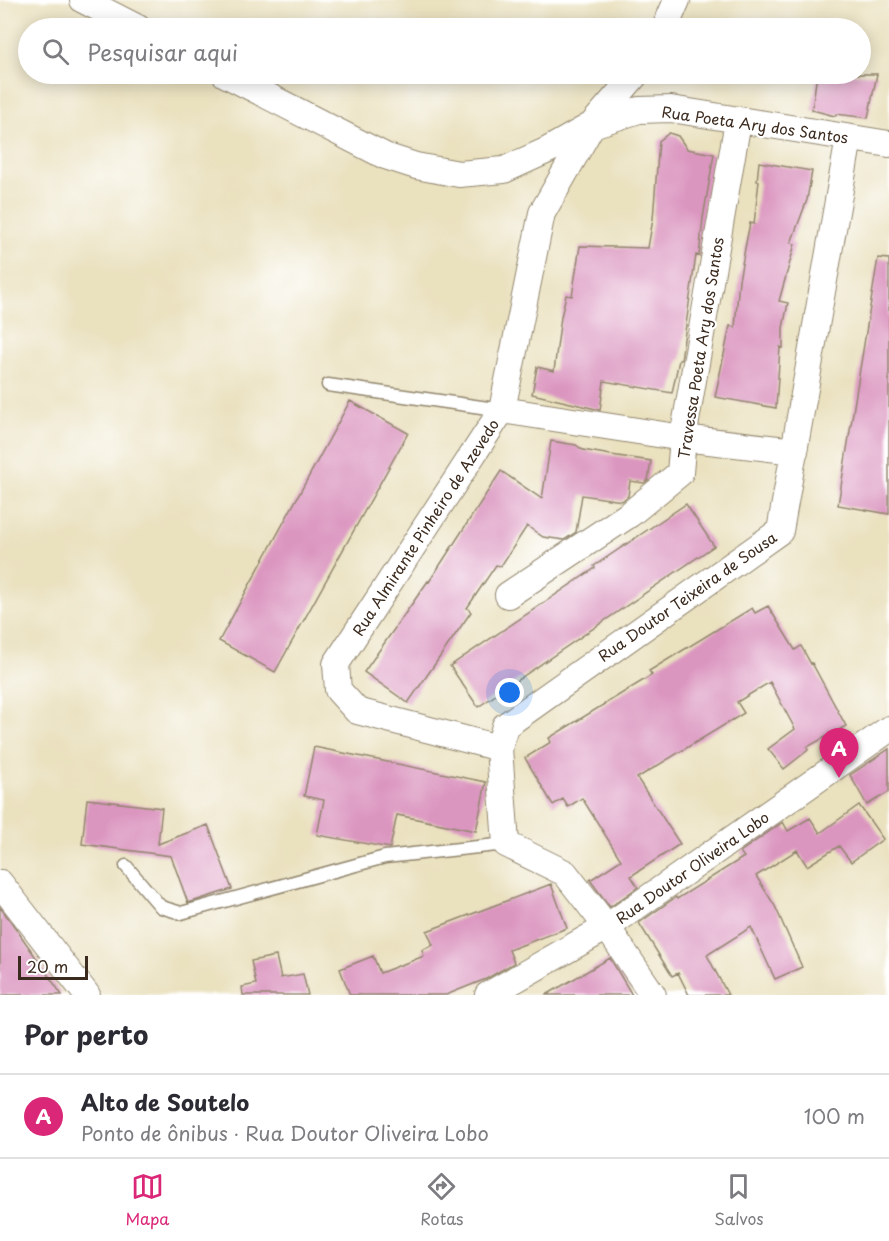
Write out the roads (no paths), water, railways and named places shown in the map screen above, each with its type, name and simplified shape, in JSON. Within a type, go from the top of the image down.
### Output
[{"type":"street","points":[[82,0],[118,18]]},
{"type":"street","points":[[669,18],[677,0]]},
{"type":"street","name":"Rua Poeta Ary dos Santos","points":[[245,84],[385,156],[459,174],[504,170],[548,150],[592,125],[639,110],[670,109],[889,144]]},
{"type":"street","points":[[502,410],[542,213],[592,125],[627,84]]},
{"type":"street","name":"Travessa Poeta Ary dos Santos","points":[[508,595],[630,514],[680,473],[683,438],[738,121]]},
{"type":"street","name":"Rua Doutor Teixeira de Sousa","points":[[506,844],[499,748],[505,726],[780,531],[849,138]]},
{"type":"street","name":"Rua Almirante Pinheiro de Azevedo","points":[[499,748],[357,711],[338,690],[336,664],[502,410],[683,438],[795,451]]},
{"type":"street","name":"Rua Doutor Oliveira Lobo","points":[[488,995],[607,927],[889,729]]},
{"type":"street","points":[[506,844],[565,873],[607,927],[653,995]]},
{"type":"street","points":[[0,883],[87,995]]},
{"type":"lane","points":[[328,385],[502,410]]},
{"type":"lane","points":[[126,866],[161,907],[181,913],[385,857],[506,844]]},
{"type":"place","name":"Alto de Soutelo","points":[[839,778]]}]
